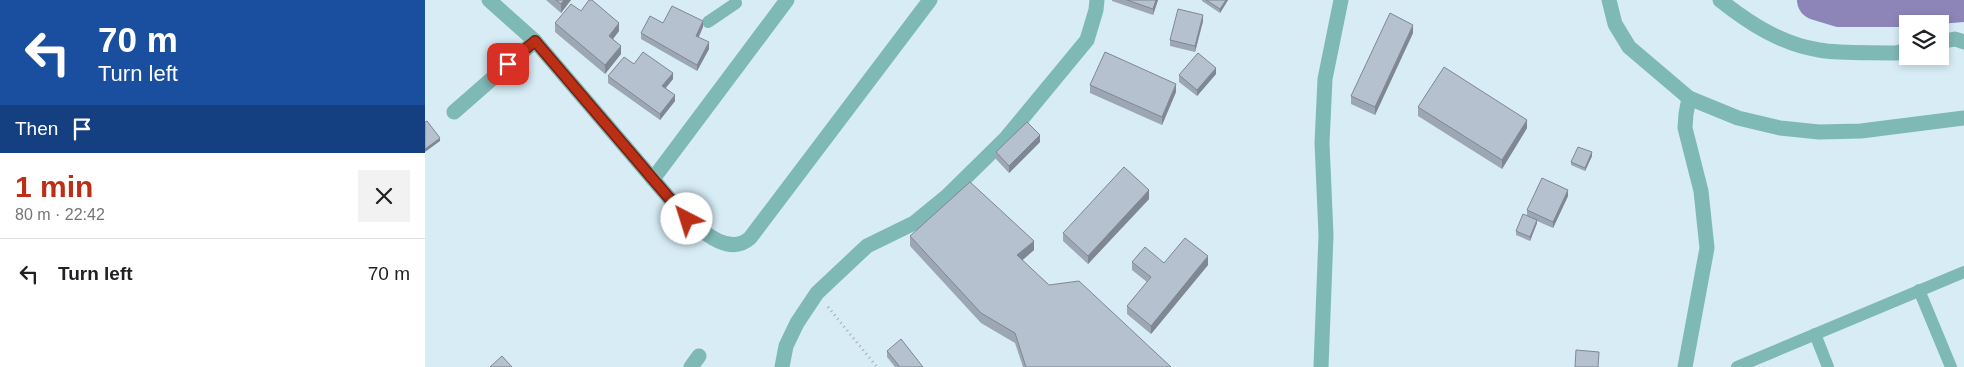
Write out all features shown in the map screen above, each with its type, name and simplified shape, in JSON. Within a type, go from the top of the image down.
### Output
[{"type":"street","points":[[489,0],[535,41],[687,219],[702,232],[734,246],[743,244],[750,238],[930,0]]},
{"type":"street","points":[[653,179],[787,0]]},
{"type":"street","points":[[782,367],[789,338],[817,293],[867,246],[914,223],[947,196],[1006,138],[1087,40],[1097,0]]},
{"type":"street","points":[[1321,367],[1326,235],[1322,143],[1325,79],[1341,0]]},
{"type":"street","points":[[1609,0],[1615,24],[1629,47],[1689,98],[1738,118],[1780,128],[1819,132],[1861,131],[1964,118]]},
{"type":"street","points":[[1720,0],[1745,20],[1783,40],[1819,50],[1899,52]]},
{"type":"street","points":[[1949,40],[1955,39],[1964,42]]},
{"type":"street","points":[[454,112],[535,41]]},
{"type":"street","points":[[1685,367],[1707,248],[1701,192],[1685,128],[1685,114],[1689,98]]},
{"type":"lane","points":[[708,22],[736,3],[735,0]]},
{"type":"lane","points":[[1737,367],[1964,272]]},
{"type":"lane","points":[[1919,290],[1951,367]]},
{"type":"lane","points":[[1815,334],[1828,367]]},
{"type":"path","points":[[817,293],[877,367]]},
{"type":"building","points":[[556,0],[564,0],[561,4]]},
{"type":"building","points":[[589,0],[592,0],[619,23],[609,36],[621,46],[605,65],[555,23],[571,4],[581,11]]},
{"type":"building","points":[[1127,0],[1156,0],[1153,9]]},
{"type":"building","points":[[1206,0],[1226,0],[1220,9]]},
{"type":"building","points":[[672,6],[703,21],[696,36],[709,42],[697,65],[641,33],[650,16],[663,23]]},
{"type":"building","points":[[1178,9],[1203,15],[1195,46],[1170,40]]},
{"type":"building","points":[[1390,13],[1413,25],[1375,107],[1351,96]]},
{"type":"building","points":[[643,52],[673,73],[662,86],[675,95],[660,114],[608,76],[624,57],[634,64]]},
{"type":"building","points":[[1105,52],[1176,84],[1162,117],[1090,85]]},
{"type":"building","points":[[1198,53],[1216,68],[1197,90],[1179,75]]},
{"type":"building","points":[[1444,67],[1527,120],[1502,160],[1418,107]]},
{"type":"building","points":[[427,121],[440,138],[425,149],[425,122]]},
{"type":"building","points":[[1027,122],[1040,135],[1009,166],[996,152]]},
{"type":"building","points":[[1578,147],[1592,152],[1585,168],[1571,162]]},
{"type":"building","points":[[1124,167],[1149,190],[1088,256],[1063,233]]},
{"type":"building","points":[[1542,178],[1568,190],[1553,222],[1527,210]]},
{"type":"building","points":[[970,182],[1034,241],[1017,255],[1049,285],[1079,281],[1171,367],[1026,367],[1015,333],[981,313],[910,236]]},
{"type":"building","points":[[1523,214],[1537,220],[1530,237],[1516,231]]},
{"type":"building","points":[[1185,238],[1208,256],[1151,326],[1127,306],[1151,277],[1132,262],[1145,247],[1164,263]]},
{"type":"building","points":[[901,339],[923,367],[900,367],[887,351]]},
{"type":"building","points":[[1576,350],[1599,352],[1598,367],[1575,367]]},
{"type":"building","points":[[502,356],[512,367],[490,367]]},
{"type":"waterway","points":[[1817,0],[1840,7],[1900,7],[1964,2]]},
{"type":"route","points":[[508,64],[535,41],[687,219]]}]
